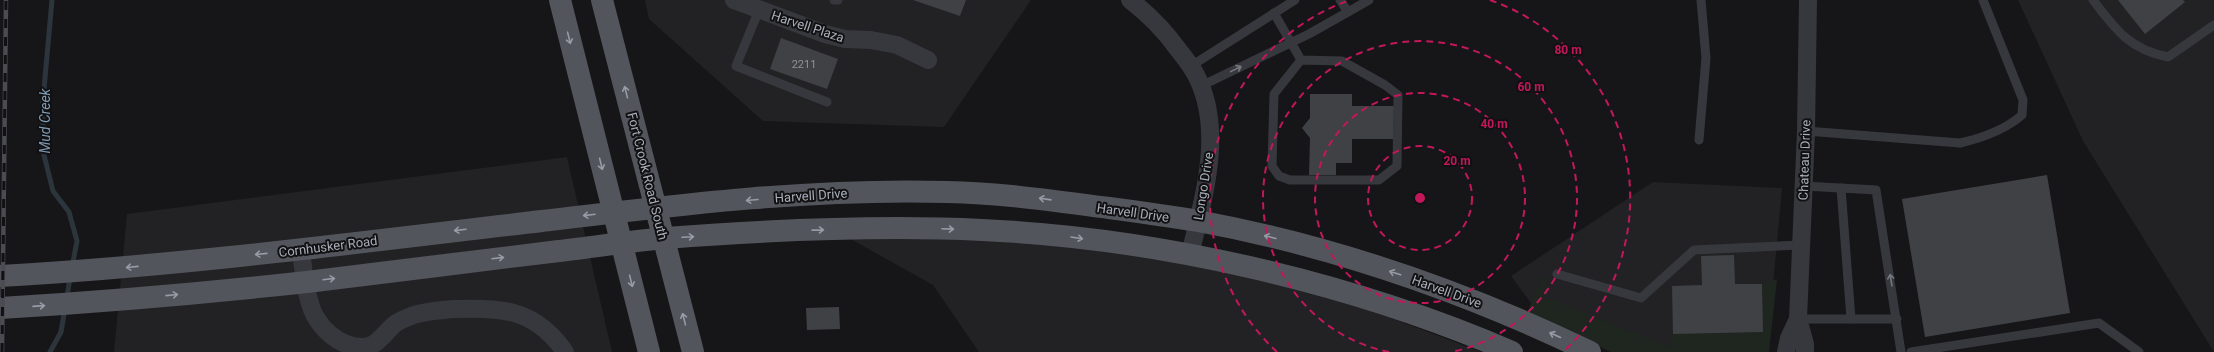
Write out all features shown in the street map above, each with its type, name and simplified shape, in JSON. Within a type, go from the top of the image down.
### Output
[{"type":"main road","points":[[560,0],[649,352]]},
{"type":"main road","name":"Fort Crook Road South","points":[[602,0],[693,352]]},
{"type":"main road","name":"Harvell Drive","points":[[656,207],[818,194],[953,192],[1037,198],[1198,221],[1322,250],[1444,289],[1501,311],[1590,352]]},
{"type":"main road","name":"Cornhusker Road","points":[[0,276],[103,270],[301,249],[656,207]]},
{"type":"main road","points":[[0,308],[105,301],[305,282],[664,238],[791,230],[931,228],[1064,236],[1190,255],[1304,280],[1378,301],[1430,318],[1512,352]]},
{"type":"street","name":"Harvell Plaza","points":[[734,0],[825,34],[845,39],[871,40],[897,45],[928,60]]},
{"type":"street","name":"Longo Drive","points":[[1130,0],[1166,33],[1191,66],[1201,86],[1209,114],[1210,130],[1207,180],[1190,255]]},
{"type":"street","name":"Chateau Drive","points":[[1805,352],[1805,344],[1798,319],[1806,131],[1808,0]]},
{"type":"street","points":[[301,249],[309,302],[317,320],[339,349],[370,349],[383,338],[395,324],[413,316],[435,310],[489,308],[512,312],[535,322],[557,340],[565,352]]},
{"type":"street","name":"Chateau Drive","points":[[1786,352],[1789,338],[1798,319]]},
{"type":"lane","points":[[1191,66],[1295,0]]},
{"type":"lane","points":[[1340,0],[1348,12]]},
{"type":"lane","points":[[1201,86],[1292,42],[1369,0]]},
{"type":"lane","points":[[1699,140],[1706,58],[1700,0]]},
{"type":"lane","points":[[1806,131],[1960,142],[1984,137],[2017,120],[2022,115],[2023,100],[1983,0]]},
{"type":"lane","points":[[2093,0],[2120,34],[2151,54],[2168,57],[2214,25]]},
{"type":"lane","points":[[759,10],[736,66],[826,102]]},
{"type":"lane","points":[[1274,13],[1301,60]]},
{"type":"lane","points":[[1301,60],[1342,61],[1385,85],[1398,95],[1397,166],[1379,180],[1290,180],[1279,176],[1272,166],[1274,94],[1301,60]]},
{"type":"lane","points":[[1804,186],[1876,190],[1901,352]]},
{"type":"lane","points":[[1841,188],[1851,319]]},
{"type":"lane","points":[[1557,274],[1642,298],[1694,250],[1801,245]]},
{"type":"lane","points":[[1798,319],[1897,319]]},
{"type":"lane","points":[[1911,352],[2099,323],[2139,352]]},
{"type":"shaded area","points":[[645,0],[1031,0],[944,127],[763,121],[649,19]]},
{"type":"shaded area","points":[[2018,0],[2214,0],[2214,352],[2083,141]]},
{"type":"shaded area","points":[[567,157],[612,352],[114,352],[127,214]]},
{"type":"shaded area","points":[[1653,182],[1782,188],[1767,352],[1627,352],[1542,318],[1511,276]]},
{"type":"shaded area","points":[[941,236],[1054,244],[1184,264],[1304,289],[1394,319],[1481,352],[979,352],[933,285],[847,237]]},
{"type":"shaded area","points":[[1543,276],[1548,278],[1542,296],[1670,347],[1673,334],[1763,332],[1762,284],[1777,279],[1769,352],[1611,352],[1527,313]]},
{"type":"building","points":[[913,0],[966,0],[960,16]]},
{"type":"building","points":[[2118,0],[2183,0],[2185,2],[2145,34]]},
{"type":"building","points":[[781,38],[838,59],[827,89],[770,69]]},
{"type":"building","points":[[1310,94],[1352,94],[1352,106],[1395,106],[1395,139],[1352,139],[1352,163],[1336,163],[1336,175],[1309,175],[1310,138],[1302,128],[1310,118]]},
{"type":"building","points":[[2047,175],[2070,313],[1925,337],[1902,199]]},
{"type":"building","points":[[1734,255],[1735,284],[1762,284],[1763,332],[1673,334],[1672,286],[1702,285],[1701,256]]},
{"type":"building","points":[[839,307],[840,329],[807,330],[806,308]]},
{"type":"waterway","name":"Mud Creek","points":[[52,0],[43,100],[43,151],[53,191],[69,212],[77,241],[72,267]]},
{"type":"waterway","name":"Mud Creek","points":[[67,298],[70,277]]},
{"type":"waterway","name":"Mud Creek","points":[[50,352],[61,332],[65,308]]},
{"type":"railway","points":[[2,352],[6,0]]}]
